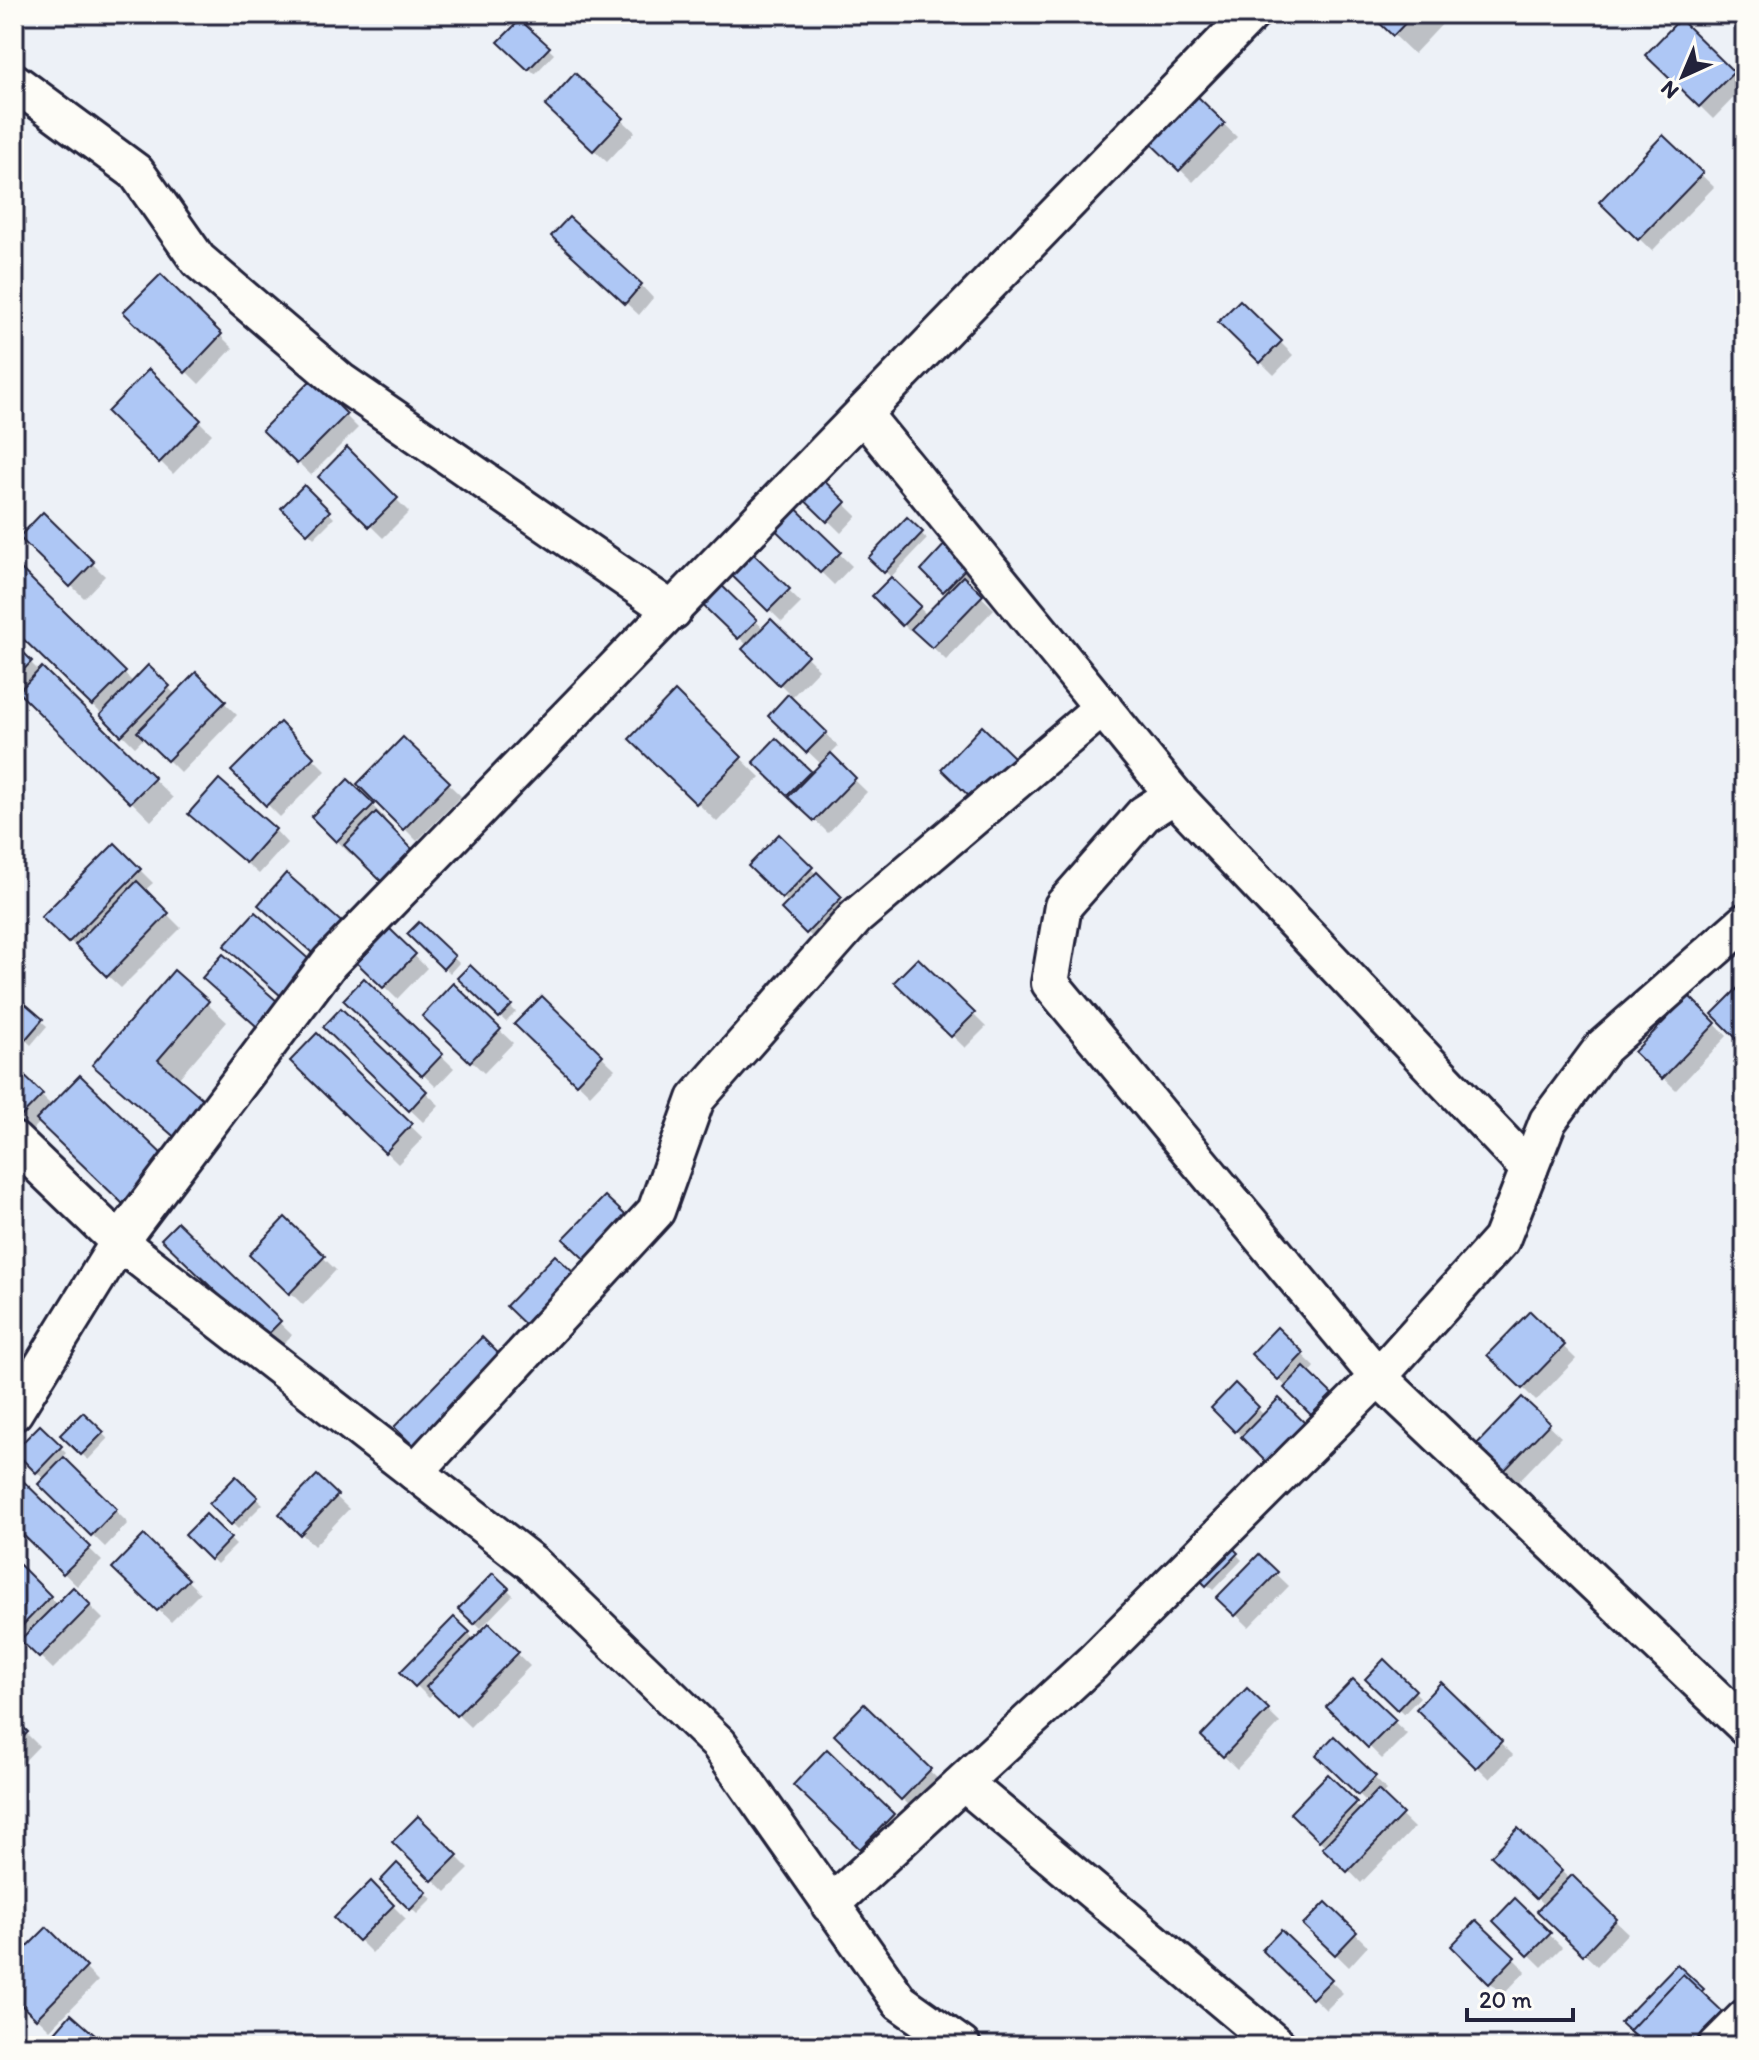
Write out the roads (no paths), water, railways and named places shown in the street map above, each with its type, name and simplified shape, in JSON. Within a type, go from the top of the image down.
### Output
[{"type":"street","points":[[14,1412],[119,1242],[330,962],[1251,14]]},
{"type":"street","points":[[14,82],[136,172],[198,260],[340,381],[673,611]]},
{"type":"street","points":[[863,414],[1174,795],[1529,1169]]},
{"type":"street","points":[[415,1472],[656,1211],[696,1099],[856,917],[1103,707]]},
{"type":"street","points":[[1174,795],[1144,814],[1063,906],[1050,983],[1378,1377],[1745,1726]]},
{"type":"street","points":[[830,1905],[1092,1663],[1378,1377],[1501,1240],[1548,1121],[1603,1047],[1745,922]]},
{"type":"street","points":[[14,1141],[119,1242],[532,1563],[719,1744],[922,2035],[962,2046]]},
{"type":"street","points":[[964,1783],[1278,2046]]},
{"type":"street","points":[[1717,2046],[1745,2018]]}]
